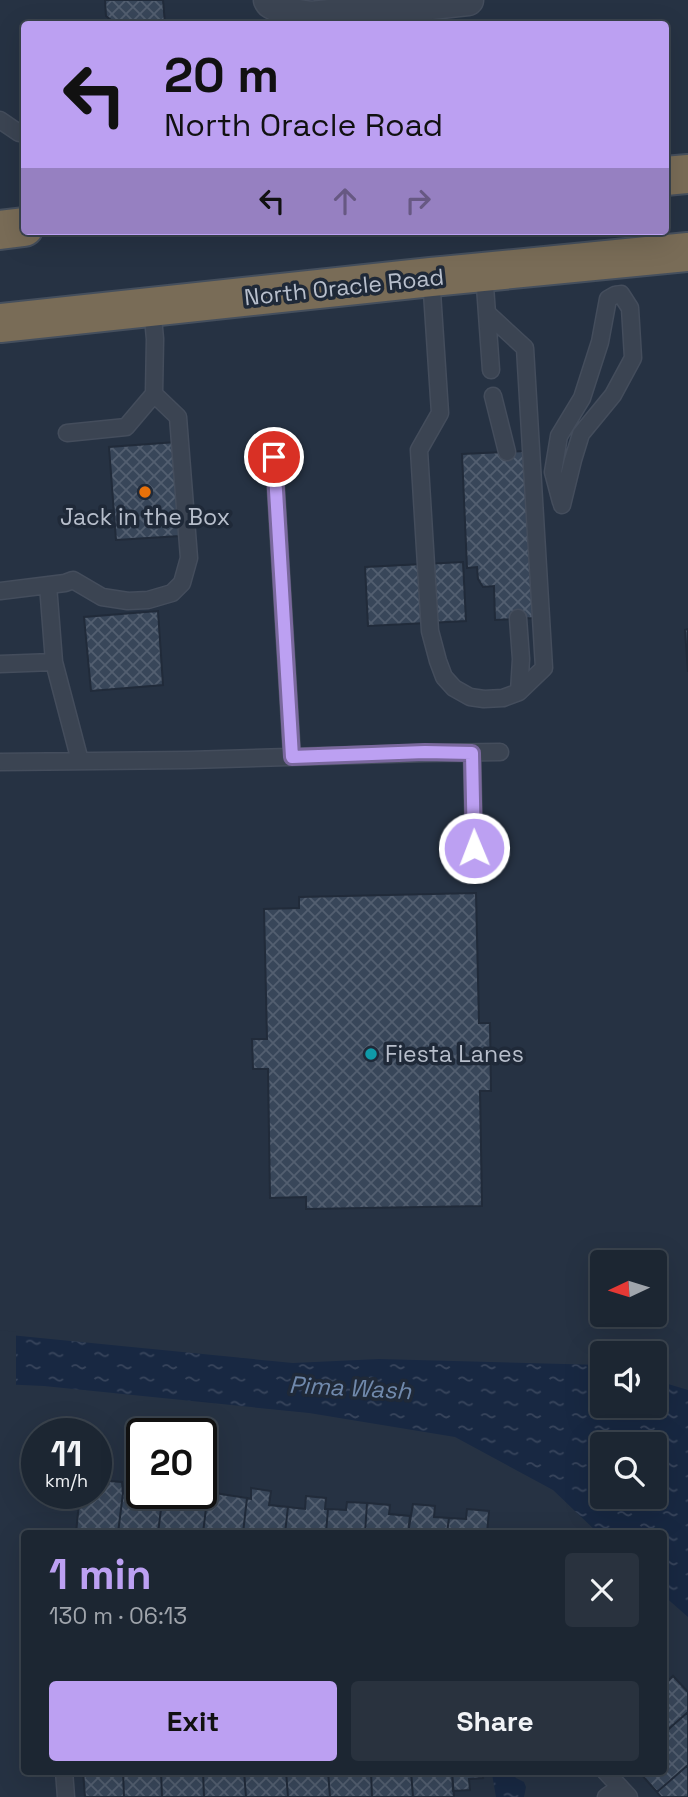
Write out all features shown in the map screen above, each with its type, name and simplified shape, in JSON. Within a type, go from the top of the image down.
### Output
[{"type":"highway","points":[[669,176],[688,174]]},
{"type":"highway","points":[[0,230],[21,227]]},
{"type":"highway","name":"North Oracle Road","points":[[0,323],[484,272],[615,276],[688,252]]},
{"type":"street","points":[[269,0],[292,14],[311,17],[468,0]]},
{"type":"lane","points":[[0,120],[21,133]]},
{"type":"lane","points":[[484,272],[491,370]]},
{"type":"lane","points":[[615,276],[621,295],[630,309],[633,358],[613,395],[582,434],[572,460],[562,505],[553,472],[559,436],[582,398],[600,342],[615,276]]},
{"type":"lane","points":[[432,277],[440,413],[419,450],[430,631],[444,677],[454,688],[470,697],[484,699],[503,698],[519,692],[544,668],[525,348],[486,313]]},
{"type":"lane","points":[[67,433],[126,427],[154,394],[155,339],[152,307]]},
{"type":"lane","points":[[0,591],[74,580],[102,597],[128,601],[148,600],[172,593],[182,583],[189,558],[178,417],[154,394]]},
{"type":"lane","points":[[493,396],[507,452]]},
{"type":"lane","points":[[274,457],[292,757]]},
{"type":"lane","points":[[48,585],[54,662],[80,761]]},
{"type":"lane","points":[[518,618],[521,659],[519,692]]},
{"type":"lane","points":[[0,664],[54,662]]},
{"type":"lane","points":[[0,762],[500,752]]},
{"type":"lane","points":[[472,753],[474,848]]},
{"type":"lane","points":[[64,1775],[66,1797]]},
{"type":"lane","points":[[606,1797],[625,1792],[609,1775]]},
{"type":"water","name":"Pima Wash","points":[[0,1334],[293,1363],[379,1359],[590,1365],[590,1418],[667,1418],[667,1384],[688,1390],[688,1617],[667,1599],[667,1530],[595,1530],[553,1490],[455,1437],[309,1413],[44,1386],[0,1384]]},
{"type":"water","points":[[492,1775],[513,1775],[524,1782],[524,1797],[496,1797]]},
{"type":"pier","points":[[0,1330],[16,1332],[16,1388],[0,1388]]},
{"type":"building","points":[[105,0],[163,0],[165,21],[112,21],[106,16]]},
{"type":"building","name":"Jack in the Box","points":[[176,442],[180,536],[116,540],[109,447]]},
{"type":"building","points":[[526,451],[533,618],[495,620],[494,586],[483,587],[478,579],[477,567],[467,568],[462,454]]},
{"type":"building","points":[[463,562],[466,621],[368,626],[365,567]]},
{"type":"building","points":[[158,611],[163,685],[91,691],[84,617]]},
{"type":"building","points":[[688,629],[688,672],[685,630]]},
{"type":"building","name":"Fiesta Lanes","points":[[476,893],[479,1023],[490,1023],[491,1091],[480,1091],[482,1206],[306,1209],[306,1197],[270,1198],[268,1069],[253,1069],[252,1039],[267,1039],[264,909],[299,908],[299,897]]},
{"type":"building","points":[[112,1481],[122,1482],[118,1530],[76,1530],[78,1509],[112,1509]]},
{"type":"building","points":[[251,1488],[271,1491],[269,1505],[288,1507],[285,1530],[243,1530],[247,1498],[251,1499]]},
{"type":"building","points":[[123,1493],[126,1493],[126,1509],[161,1509],[158,1530],[118,1530]]},
{"type":"building","points":[[217,1493],[247,1498],[243,1530],[203,1530],[206,1509],[217,1509]]},
{"type":"building","points":[[306,1496],[326,1498],[326,1530],[285,1530],[288,1507],[305,1509]]},
{"type":"building","points":[[347,1502],[367,1503],[365,1530],[326,1530],[328,1509],[346,1510]]},
{"type":"building","points":[[367,1503],[390,1505],[389,1514],[410,1516],[408,1530],[365,1530]]},
{"type":"building","points":[[413,1504],[435,1506],[434,1517],[449,1518],[447,1530],[409,1530]]},
{"type":"building","points":[[161,1509],[206,1509],[203,1530],[158,1530]]},
{"type":"building","points":[[467,1509],[489,1511],[487,1530],[447,1530],[449,1518],[466,1519]]},
{"type":"building","points":[[673,1676],[688,1692],[688,1712],[667,1730],[667,1681]]},
{"type":"building","points":[[688,1712],[688,1765],[657,1792],[642,1775],[667,1775],[667,1730]]},
{"type":"building","points":[[688,1765],[688,1797],[661,1797],[657,1792]]},
{"type":"building","points":[[83,1775],[123,1775],[124,1797],[85,1797]]},
{"type":"building","points":[[123,1775],[161,1775],[162,1797],[124,1797]]},
{"type":"building","points":[[161,1775],[203,1775],[204,1797],[162,1797]]},
{"type":"building","points":[[203,1775],[244,1775],[246,1797],[204,1797]]},
{"type":"building","points":[[244,1775],[286,1775],[288,1797],[246,1797]]},
{"type":"building","points":[[286,1775],[328,1775],[330,1797],[288,1797]]},
{"type":"building","points":[[328,1775],[371,1775],[372,1797],[330,1797]]},
{"type":"building","points":[[371,1775],[411,1775],[413,1797],[372,1797]]},
{"type":"building","points":[[411,1775],[452,1775],[454,1797],[413,1797]]},
{"type":"building","points":[[452,1775],[483,1775],[483,1778],[469,1779],[470,1790],[453,1791]]},
{"type":"place","name":"Jack in the Box","points":[[145,492]]},
{"type":"place","name":"Fiesta Lanes","points":[[371,1054]]},
{"type":"route","points":[[274,457],[292,757],[472,753],[474,848]]}]
